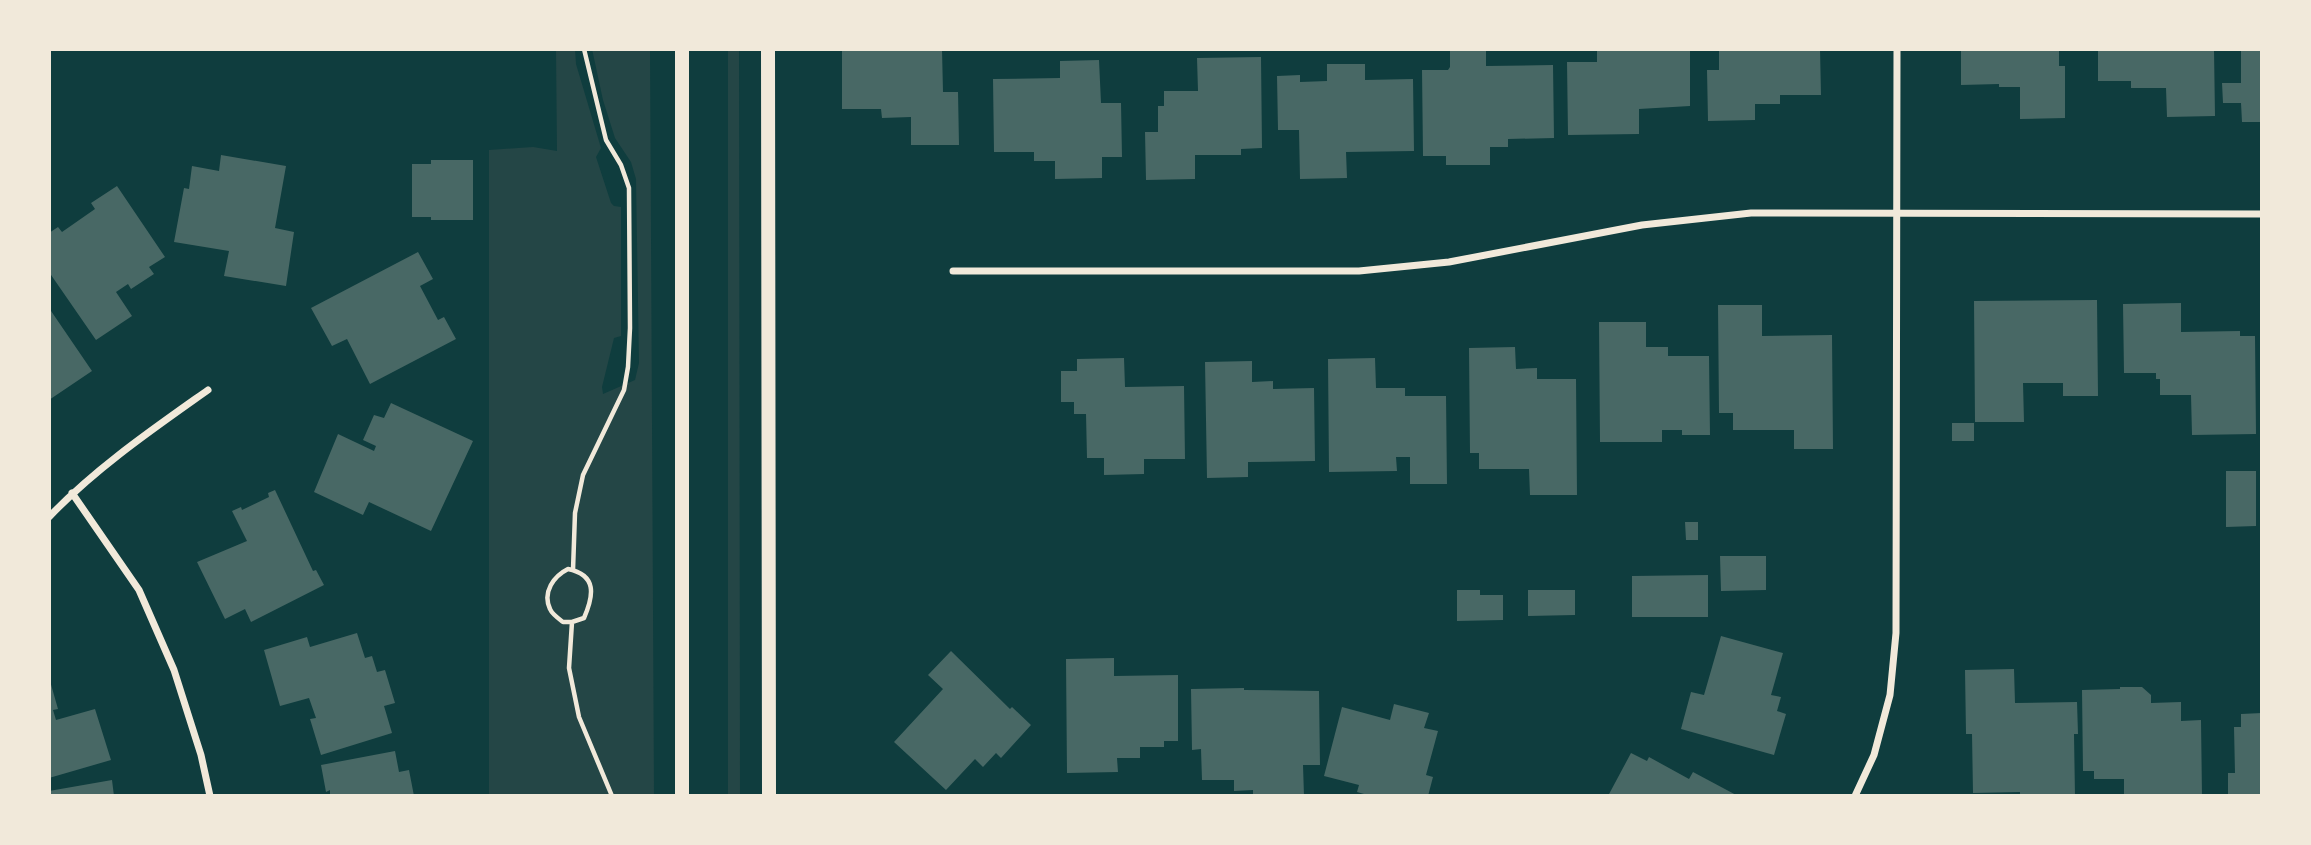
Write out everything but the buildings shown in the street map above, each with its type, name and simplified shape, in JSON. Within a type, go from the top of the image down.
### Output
[{"type":"main road","points":[[681,49],[682,796]]},
{"type":"main road","points":[[768,49],[769,796]]},
{"type":"street","points":[[1855,796],[1874,755],[1890,695],[1896,633],[1898,49]]},
{"type":"street","points":[[953,271],[1359,271],[1449,262],[1642,225],[1751,213],[2262,214]]},
{"type":"street","points":[[49,517],[72,493],[150,431],[208,390]]},
{"type":"street","points":[[72,493],[139,590],[174,670],[201,755],[210,796]]},
{"type":"path","points":[[573,570],[575,513],[583,474],[624,390],[630,328],[629,188],[621,165],[606,140],[584,49]]},
{"type":"path","points":[[568,569],[573,570],[579,571],[588,580],[592,598],[584,618],[563,622],[550,609],[548,592],[556,575],[568,569]]},
{"type":"path","points":[[572,622],[569,668],[579,717],[612,796]]},
{"type":"shaded area","points":[[556,49],[575,49],[576,64],[601,148],[596,157],[611,203],[621,207],[621,336],[614,338],[602,387],[603,394],[635,380],[639,363],[636,179],[631,162],[615,138],[603,100],[592,49],[650,49],[654,796],[489,796],[489,150],[533,147],[557,151]]},
{"type":"shaded area","points":[[728,49],[739,49],[740,796],[728,796]]}]
